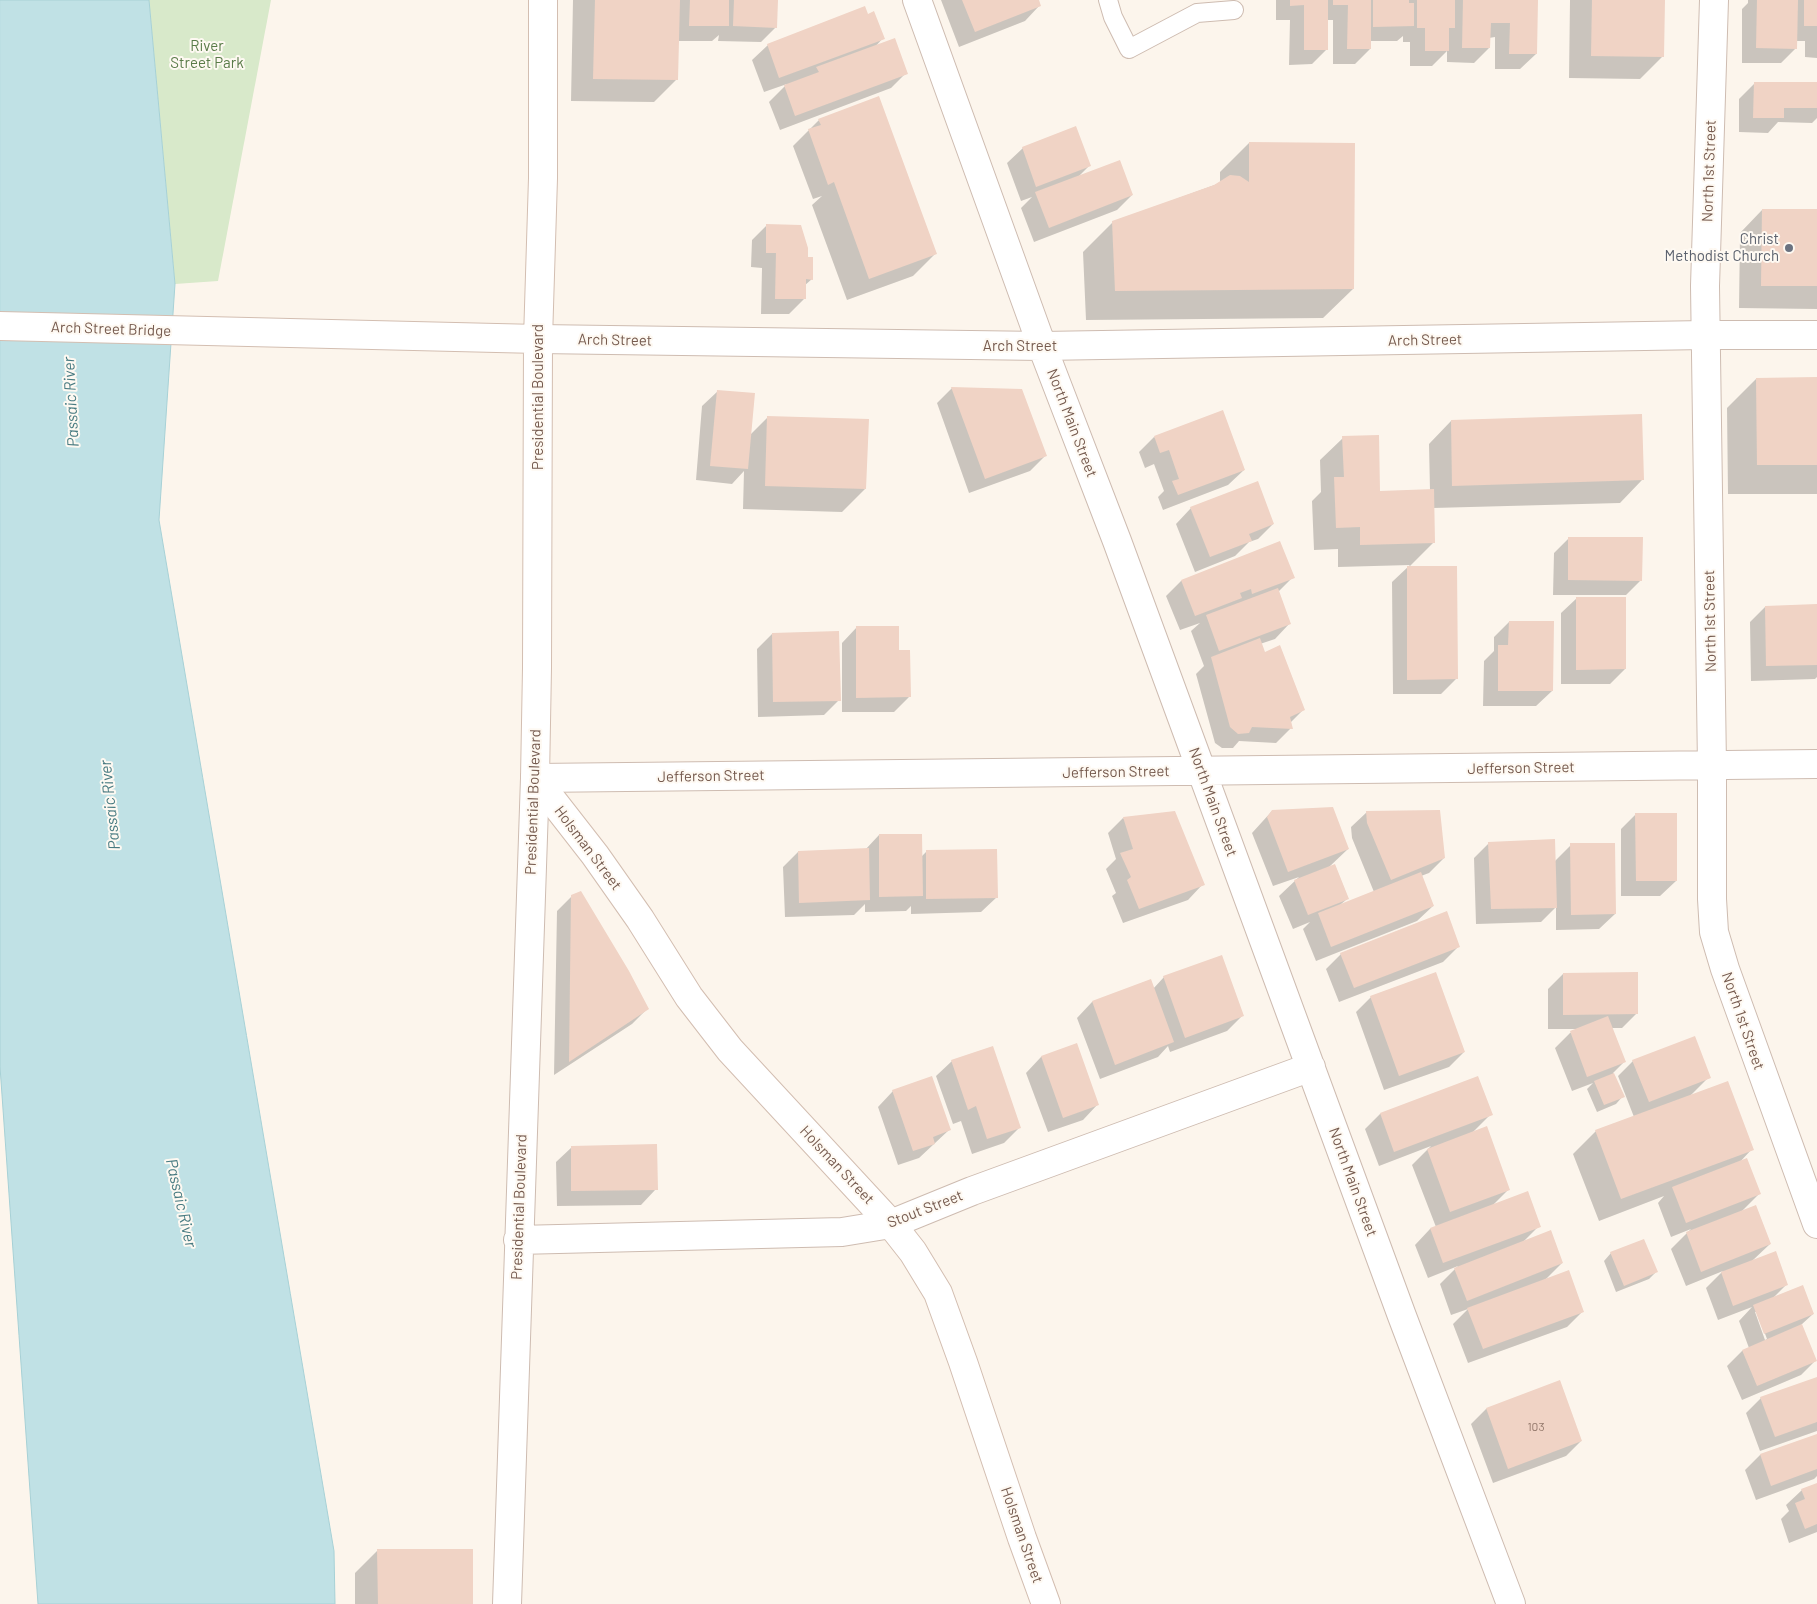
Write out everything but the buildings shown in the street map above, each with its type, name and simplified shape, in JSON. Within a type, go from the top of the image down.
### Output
[{"type":"street","name":"Presidential Boulevard","points":[[507,1604],[535,778],[538,339],[542,178],[543,0]]},
{"type":"street","name":"North Main Street","points":[[917,0],[1042,346],[1121,551],[1310,1067],[1511,1604]]},
{"type":"street","name":"North 1st Street","points":[[1714,0],[1705,276],[1712,899],[1714,932],[1738,1006],[1817,1224]]},
{"type":"street","name":"Arch Street Bridge","points":[[0,326],[223,332]]},
{"type":"street","name":"Arch Street","points":[[223,332],[538,339],[1042,346],[1706,335],[1817,335]]},
{"type":"street","name":"Jefferson Street","points":[[535,778],[1817,764]]},
{"type":"street","name":"Holsman Street","points":[[535,778],[595,855],[640,919],[689,997],[730,1050],[891,1224],[913,1252],[938,1293],[1046,1604]]},
{"type":"street","name":"Stout Street","points":[[518,1240],[842,1232],[891,1224],[972,1191],[1310,1067]]},
{"type":"lane","points":[[1108,0],[1113,16],[1129,49],[1197,13],[1234,10]]},
{"type":"green space","name":"River Street Park","points":[[149,0],[271,0],[218,281],[175,284]]},
{"type":"water","name":"Passaic River","points":[[0,0],[149,0],[175,284],[159,520],[334,1551],[335,1604],[38,1604],[0,1067]]},
{"type":"place","name":"Christ Methodist Church","points":[[1789,248]]}]
